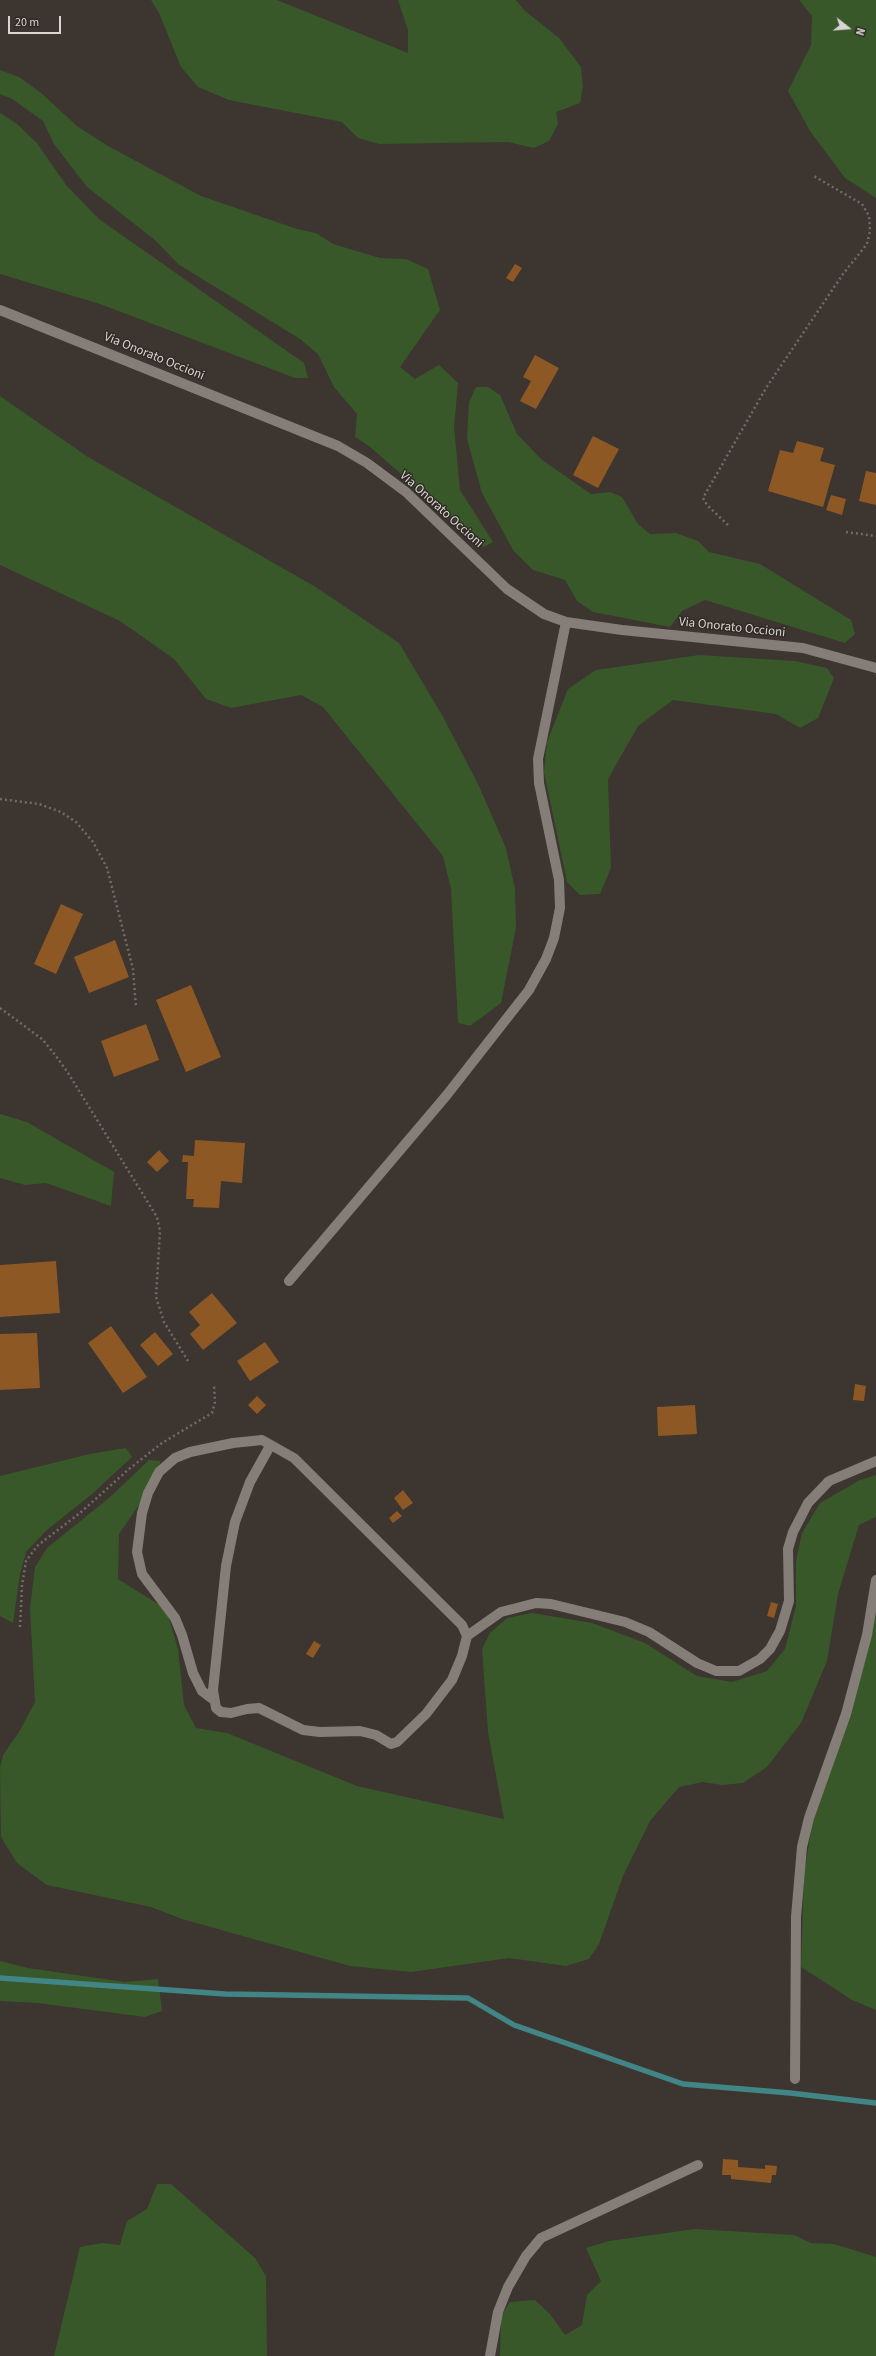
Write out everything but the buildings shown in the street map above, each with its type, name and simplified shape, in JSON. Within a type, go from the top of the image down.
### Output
[{"type":"street","name":"Via Onorato Occioni","points":[[0,310],[338,446],[367,463],[418,502],[507,589],[544,614],[566,622],[622,630],[799,648],[852,660],[876,668]]},
{"type":"street","points":[[289,1281],[446,1096],[529,990],[546,959],[554,938],[560,908],[559,880],[539,783],[538,759],[566,622]]},
{"type":"street","points":[[214,1700],[202,1691],[196,1679],[175,1618],[142,1574],[137,1552],[142,1513],[148,1493],[159,1472],[175,1458],[190,1452],[234,1443],[262,1440],[270,1446],[294,1458],[462,1625],[466,1636],[462,1656],[452,1680],[426,1714],[397,1742],[391,1744],[376,1735],[360,1731],[320,1732],[303,1730],[259,1708],[231,1713],[221,1712],[216,1708],[214,1700],[226,1566],[235,1522],[250,1482],[270,1446]]},
{"type":"street","points":[[466,1636],[501,1612],[536,1603],[550,1604],[625,1622],[649,1632],[697,1663],[716,1671],[739,1671],[760,1659],[770,1649],[780,1631],[789,1601],[788,1549],[792,1532],[808,1503],[829,1481],[876,1461]]},
{"type":"street","points":[[795,2079],[796,1917],[802,1847],[809,1818],[846,1714],[867,1635],[876,1580]]},
{"type":"street","points":[[490,2356],[498,2312],[508,2287],[526,2256],[541,2238],[698,2165]]},
{"type":"path","points":[[728,525],[707,505],[703,498],[766,388],[843,274],[867,244],[870,231],[868,216],[862,204],[812,174]]},
{"type":"path","points":[[846,532],[876,536]]},
{"type":"path","points":[[0,799],[39,804],[61,812],[76,822],[93,842],[107,868],[133,969],[136,1008]]},
{"type":"path","points":[[0,1008],[42,1039],[60,1061],[157,1217],[160,1231],[156,1297],[164,1322],[188,1360]]},
{"type":"path","points":[[20,1627],[22,1586],[26,1561],[38,1546],[80,1513],[162,1443],[212,1413],[215,1402],[214,1384]]},
{"type":"green space","points":[[151,0],[277,0],[408,53],[408,30],[398,0],[516,0],[524,10],[559,38],[581,67],[583,86],[580,103],[556,112],[558,124],[549,141],[534,148],[508,142],[379,144],[358,138],[342,122],[229,100],[198,87],[181,67],[159,13]]},
{"type":"green space","points":[[799,0],[876,0],[876,198],[845,178],[810,131],[788,91],[811,45],[812,16]]},
{"type":"green space","points":[[0,70],[19,77],[40,92],[77,126],[108,146],[201,196],[297,229],[316,233],[333,244],[380,258],[406,259],[428,269],[440,310],[400,367],[415,379],[439,365],[458,383],[454,427],[460,490],[493,542],[484,547],[369,446],[355,437],[357,414],[334,387],[318,354],[300,339],[178,264],[155,240],[87,187],[54,144],[43,121],[12,99],[0,94]]},
{"type":"green space","points":[[0,113],[17,124],[37,143],[66,185],[99,219],[304,363],[308,378],[295,378],[100,304],[0,274]]},
{"type":"green space","points":[[476,387],[488,387],[500,395],[517,434],[542,460],[591,494],[610,492],[622,497],[638,524],[650,534],[676,533],[698,541],[709,552],[760,564],[851,620],[855,634],[845,643],[705,600],[682,611],[670,627],[593,612],[577,601],[565,580],[533,570],[513,550],[482,493],[467,439],[469,402]]},
{"type":"green space","points":[[0,396],[88,457],[314,586],[399,643],[442,715],[478,784],[506,848],[515,889],[516,928],[501,1003],[470,1026],[458,1023],[451,889],[443,856],[323,707],[301,695],[231,708],[206,699],[174,659],[120,621],[0,565]]},
{"type":"green space","points":[[699,655],[795,661],[827,668],[834,678],[818,718],[800,728],[776,714],[673,700],[638,726],[608,779],[611,868],[600,894],[580,895],[567,882],[544,772],[547,742],[568,689],[596,670]]},
{"type":"green space","points":[[0,1114],[27,1122],[114,1172],[111,1206],[46,1183],[25,1185],[0,1178]]},
{"type":"green space","points":[[126,1448],[132,1457],[92,1494],[47,1530],[26,1552],[20,1574],[13,1623],[0,1616],[0,1476],[90,1454]]},
{"type":"green space","points":[[149,1460],[161,1461],[139,1505],[119,1534],[118,1579],[166,1609],[178,1649],[184,1705],[196,1728],[227,1733],[357,1786],[504,1819],[488,1732],[482,1649],[490,1633],[507,1618],[532,1613],[592,1623],[645,1643],[697,1676],[732,1682],[767,1671],[785,1649],[796,1606],[796,1561],[802,1533],[820,1503],[860,1480],[876,1475],[876,1517],[859,1525],[838,1594],[827,1661],[801,1723],[767,1767],[743,1783],[722,1785],[703,1782],[679,1787],[650,1821],[623,1876],[599,1944],[589,1959],[566,1966],[509,1958],[411,1972],[350,1966],[182,1919],[151,1907],[47,1885],[17,1863],[1,1837],[0,1768],[3,1755],[19,1732],[35,1702],[30,1608],[35,1567],[47,1548],[109,1498]]},
{"type":"green space","points":[[876,1600],[876,2010],[852,2000],[801,1967],[804,1875],[812,1824]]},
{"type":"green space","points":[[0,1961],[28,1968],[125,1982],[158,1979],[162,2011],[145,2017],[38,2003],[0,2001]]},
{"type":"green space","points":[[157,2184],[171,2184],[255,2258],[266,2276],[267,2356],[54,2356],[80,2247],[102,2243],[120,2245],[127,2221],[147,2209]]},
{"type":"green space","points":[[695,2229],[794,2235],[811,2243],[834,2244],[876,2257],[876,2356],[500,2356],[501,2316],[510,2302],[535,2300],[550,2314],[565,2335],[582,2325],[587,2295],[601,2281],[586,2248],[609,2241]]},
{"type":"waterway","points":[[0,1978],[225,1994],[468,1998],[514,2025],[683,2084],[790,2093],[876,2103]]}]
